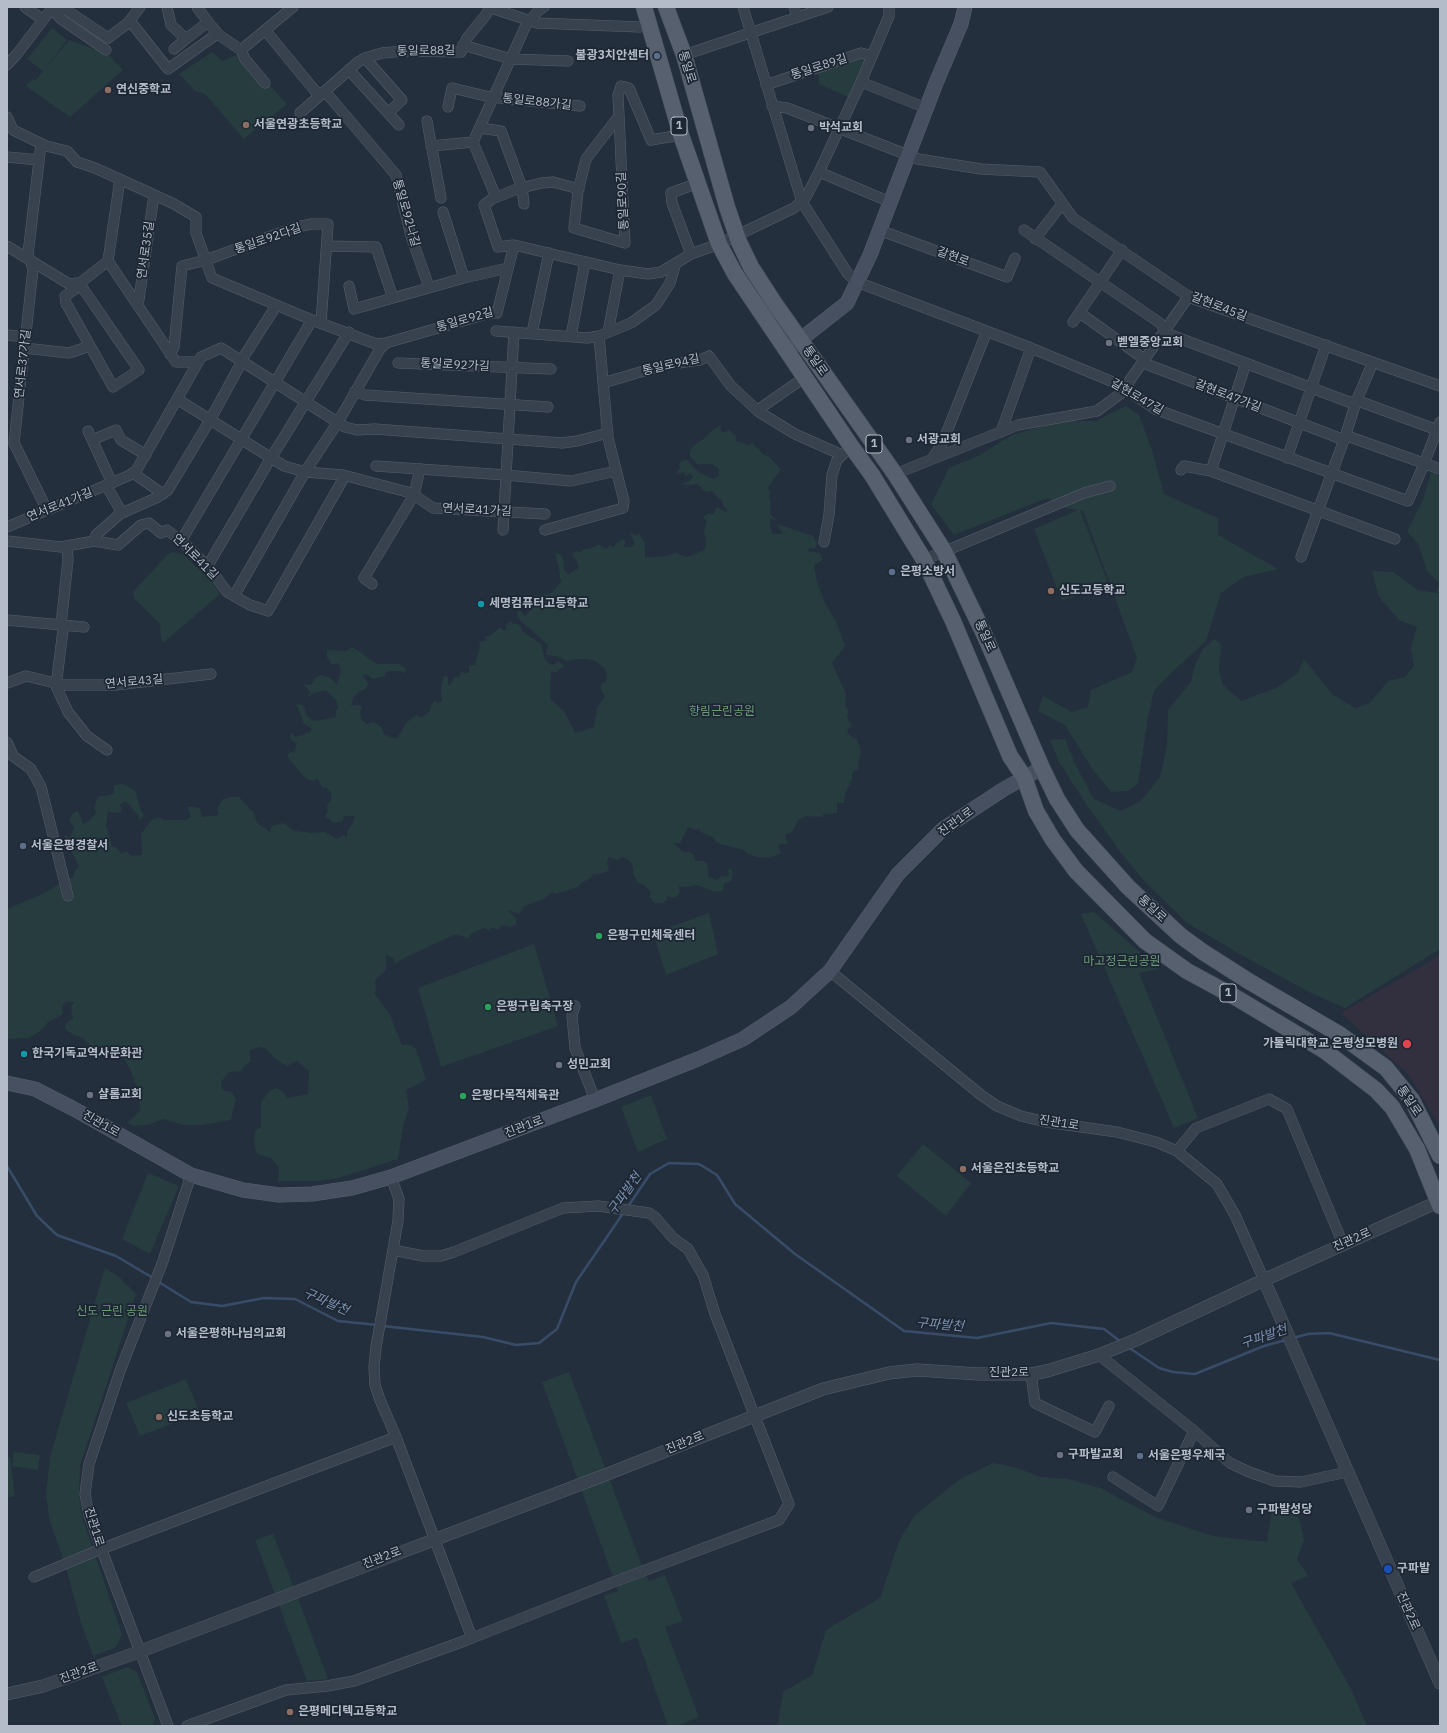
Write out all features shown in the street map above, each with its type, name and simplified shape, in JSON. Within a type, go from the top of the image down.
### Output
[{"type":"main road","name":"통일로","points":[[644,7],[681,135],[719,244],[735,274],[805,377],[846,450],[872,474],[924,560],[953,621],[1010,756],[1024,777],[1036,811],[1058,846],[1076,871],[1145,942],[1187,971],[1235,997],[1325,1051],[1376,1090],[1392,1107],[1417,1149],[1440,1203]]},
{"type":"main road","name":"통일로","points":[[666,7],[684,55],[716,172],[737,235],[751,267],[895,474],[944,551],[985,636],[1042,768],[1058,799],[1077,830],[1128,887],[1160,918],[1203,952],[1250,982],[1339,1034],[1386,1068],[1412,1100],[1440,1156]]},
{"type":"main road","points":[[787,350],[847,303],[879,230],[926,108],[961,24],[965,7]]},
{"type":"main road","name":"진관1로","points":[[7,1083],[35,1089],[74,1109],[191,1175],[243,1190],[279,1195],[312,1194],[344,1189],[391,1177],[595,1100],[698,1059],[743,1039],[791,1008],[830,971],[898,874],[943,829],[1024,777],[1042,768]]},
{"type":"street","points":[[25,7],[43,20]]},
{"type":"street","points":[[52,8],[65,9],[108,38],[130,21],[140,7]]},
{"type":"street","points":[[167,7],[171,25],[186,39]]},
{"type":"street","points":[[197,7],[217,34],[241,50],[245,59],[265,83]]},
{"type":"street","points":[[276,7],[284,14]]},
{"type":"street","points":[[241,50],[293,7]]},
{"type":"street","name":"통일로88길","points":[[365,58],[382,53],[404,51],[461,52],[463,45],[489,7],[504,10],[537,23],[640,27],[649,25]]},
{"type":"street","points":[[531,20],[535,7]]},
{"type":"street","points":[[531,20],[538,11],[544,7]]},
{"type":"street","points":[[743,7],[802,202],[848,274],[857,282]]},
{"type":"street","points":[[794,7],[797,17]]},
{"type":"street","points":[[684,55],[828,7]]},
{"type":"street","name":"통일로89길","points":[[719,244],[794,208],[802,202],[819,172],[861,82],[889,16],[889,7]]},
{"type":"street","points":[[7,65],[52,8]]},
{"type":"street","points":[[52,8],[62,19],[106,50]]},
{"type":"street","name":"통일로88가길","points":[[473,142],[526,25],[531,20]]},
{"type":"street","points":[[130,21],[168,69],[217,34]]},
{"type":"street","points":[[174,49],[208,22]]},
{"type":"street","name":"통일로92나길","points":[[265,30],[316,92],[328,95],[396,175],[411,236],[430,288]]},
{"type":"street","points":[[463,45],[511,59],[568,61]]},
{"type":"street","name":"통일로89길","points":[[766,84],[861,54],[872,56]]},
{"type":"street","points":[[300,113],[365,58],[402,100],[388,113]]},
{"type":"street","points":[[349,70],[399,125]]},
{"type":"street","points":[[861,82],[926,108]]},
{"type":"street","name":"통일로90길","points":[[619,116],[586,159],[579,189],[574,228],[625,243],[619,116],[618,95],[621,86],[629,88],[650,140],[681,135]]},
{"type":"street","name":"통일로88가길","points":[[448,107],[452,88],[494,97],[580,106]]},
{"type":"street","points":[[772,106],[787,108],[908,155]]},
{"type":"street","points":[[7,117],[12,130],[41,144],[67,151],[77,162],[120,179],[196,217],[196,233],[212,278],[317,322],[349,332],[376,344],[386,343]]},
{"type":"street","points":[[426,121],[441,198]]},
{"type":"street","points":[[480,128],[501,131],[522,188],[524,204]]},
{"type":"street","points":[[431,146],[473,142],[496,197]]},
{"type":"street","points":[[8,158],[39,160],[41,144]]},
{"type":"street","name":"갈현로45길","points":[[908,155],[918,159],[958,166],[1040,172],[1063,206],[1074,218],[1189,296],[1440,386]]},
{"type":"street","name":"연서로37가길","points":[[39,160],[28,254],[33,269],[24,348],[11,430],[14,442],[47,510]]},
{"type":"street","points":[[819,172],[890,202]]},
{"type":"street","points":[[120,179],[108,261],[173,358],[198,362]]},
{"type":"street","points":[[579,189],[553,182],[542,183],[496,197],[484,205],[498,247],[514,245],[620,270],[648,274],[661,272],[691,254],[719,244]]},
{"type":"street","points":[[691,254],[672,202],[671,193],[698,183]]},
{"type":"street","name":"연서로35길","points":[[138,306],[154,195]]},
{"type":"street","points":[[1035,238],[1058,208],[1063,206]]},
{"type":"street","points":[[443,212],[464,278]]},
{"type":"street","name":"통일로92다길","points":[[173,358],[182,266],[206,260],[296,228],[312,224],[328,224],[327,246],[317,322],[276,383]]},
{"type":"street","name":"갈현로","points":[[879,230],[1007,277],[1015,258]]},
{"type":"street","points":[[1024,230],[1160,323],[1168,334],[1246,362],[1349,402],[1361,402],[1439,428],[1424,464]]},
{"type":"street","name":"통일로92길","points":[[386,343],[490,313],[497,313],[514,245]]},
{"type":"street","points":[[7,246],[69,284],[80,282],[108,261]]},
{"type":"street","points":[[327,246],[376,247],[393,298]]},
{"type":"street","points":[[1073,322],[1101,283],[1122,250]]},
{"type":"street","points":[[532,333],[550,253]]},
{"type":"street","points":[[571,336],[585,262]]},
{"type":"street","points":[[496,331],[587,338],[603,334],[631,323],[656,305],[670,283],[676,263]]},
{"type":"street","points":[[349,286],[354,309],[464,278],[508,268]]},
{"type":"street","points":[[545,530],[623,508],[624,502],[608,433],[603,383],[603,334],[620,270]]},
{"type":"street","name":"갈현로47길","points":[[857,282],[1031,348],[1118,384],[1155,409],[1222,435],[1408,501],[1424,464]]},
{"type":"street","points":[[76,283],[84,290],[139,370],[113,387],[66,303],[66,296],[74,290],[76,283]]},
{"type":"street","points":[[895,474],[1018,425],[1097,411],[1127,389],[1130,380],[1189,296]]},
{"type":"street","points":[[94,542],[96,534],[122,513],[163,494],[168,490],[210,420],[241,361],[276,306]]},
{"type":"street","name":"갈현로47가길","points":[[1080,313],[1140,356],[1146,364],[1339,438],[1350,437],[1440,470]]},
{"type":"street","points":[[932,459],[942,444],[987,331]]},
{"type":"street","points":[[207,567],[271,458],[349,332]]},
{"type":"street","points":[[503,530],[514,332]]},
{"type":"street","points":[[7,335],[25,337]]},
{"type":"street","points":[[234,596],[305,472],[338,422],[380,349],[386,343]]},
{"type":"street","points":[[1287,458],[1326,345]]},
{"type":"street","points":[[24,348],[69,353],[90,346]]},
{"type":"street","name":"연서로41가길","points":[[7,526],[109,484],[136,471],[201,356],[221,348],[241,361]]},
{"type":"street","points":[[1001,432],[1031,348]]},
{"type":"street","name":"통일로94길","points":[[603,383],[664,365],[700,360],[709,356],[731,386],[759,412],[795,434],[846,450]]},
{"type":"street","points":[[241,361],[345,427],[357,430],[375,429],[562,443],[577,441],[608,433]]},
{"type":"street","points":[[1211,470],[1246,362]]},
{"type":"street","points":[[1301,557],[1345,437],[1356,402],[1373,362]]},
{"type":"street","name":"통일로92가길","points":[[398,363],[551,369]]},
{"type":"street","name":"통일로","points":[[759,412],[762,407],[805,377]]},
{"type":"street","points":[[181,541],[276,383]]},
{"type":"street","points":[[355,392],[365,395],[548,407]]},
{"type":"street","name":"연서로41가길","points":[[177,399],[284,466],[305,472],[343,475],[414,495],[433,508],[544,514]]},
{"type":"street","points":[[92,440],[116,430],[121,440],[146,455]]},
{"type":"street","points":[[88,431],[122,513]]},
{"type":"street","points":[[824,542],[829,515],[832,475],[837,460],[846,450]]},
{"type":"street","points":[[376,466],[506,474],[566,481],[616,471]]},
{"type":"street","points":[[1181,470],[1184,466],[1211,470],[1317,511],[1396,539]]},
{"type":"street","points":[[372,584],[364,578],[414,495],[420,469]]},
{"type":"street","points":[[133,473],[163,494]]},
{"type":"street","name":"연서로41길","points":[[7,541],[61,547],[94,542],[118,545],[141,525],[149,523],[161,533],[167,530],[181,541],[207,567],[227,592],[250,605],[268,611],[342,481],[343,475]]},
{"type":"street","points":[[924,560],[1084,492],[1110,486]]},
{"type":"street","points":[[67,546],[68,560],[61,625],[63,630],[56,686],[68,712],[90,738],[107,750]]},
{"type":"street","points":[[7,620],[84,627]]},
{"type":"street","name":"연서로43길","points":[[7,683],[26,676],[63,685],[116,685],[212,674]]},
{"type":"street","points":[[7,742],[13,756],[31,769],[41,787],[68,896]]},
{"type":"street","name":"진관1로","points":[[830,971],[997,1106],[1021,1116],[1046,1122],[1118,1132],[1156,1142],[1177,1151],[1218,1184],[1235,1215],[1264,1280]]},
{"type":"street","points":[[575,1006],[572,1016],[575,1048],[595,1100]]},
{"type":"street","points":[[1177,1151],[1196,1128],[1270,1099],[1286,1109],[1343,1244]]},
{"type":"street","name":"진관1로","points":[[168,1726],[88,1515],[85,1494],[89,1464],[123,1362],[163,1261],[191,1175]]},
{"type":"street","points":[[391,1177],[399,1199],[398,1221],[376,1347],[374,1367],[376,1385],[380,1400],[396,1437],[433,1539],[463,1604],[472,1638]]},
{"type":"street","name":"진관2로","points":[[7,1694],[43,1686],[140,1651],[608,1474],[822,1389],[889,1373],[917,1370],[979,1374],[1031,1374],[1046,1371],[1105,1353],[1343,1244],[1440,1203]]},
{"type":"street","points":[[187,1726],[286,1690],[327,1686],[354,1681],[472,1638],[611,1583],[779,1520],[789,1504],[756,1415],[715,1314],[703,1275],[688,1249],[673,1238],[655,1217],[649,1213],[598,1206],[563,1208],[441,1256],[423,1256],[393,1250]]},
{"type":"street","name":"진관2로","points":[[1264,1280],[1440,1683]]},
{"type":"street","points":[[1105,1353],[1230,1463],[1249,1472],[1275,1481],[1301,1482],[1347,1472]]},
{"type":"street","points":[[1031,1374],[1035,1403],[1095,1432],[1109,1406]]},
{"type":"street","points":[[1113,1477],[1158,1506],[1194,1432]]},
{"type":"street","points":[[34,1577],[101,1549],[396,1437]]},
{"type":"shaded area","name":"가톨릭대학교 은평성모병원","points":[[1440,956],[1440,1127],[1408,1074],[1341,1013]]},
{"type":"green space","points":[[52,28],[67,40],[43,71],[27,59]]},
{"type":"green space","points":[[69,40],[107,54],[123,70],[70,117],[26,86],[32,79],[35,81]]},
{"type":"green space","points":[[212,52],[222,61],[236,55],[264,86],[268,83],[287,104],[244,139],[205,94],[195,91],[179,74]]},
{"type":"green space","points":[[861,57],[868,59],[850,98],[819,84],[818,71]]},
{"type":"green space","points":[[1126,406],[1139,415],[1152,450],[1164,494],[1218,518],[1218,535],[1278,569],[1244,577],[1221,593],[1206,641],[1172,672],[1154,691],[1148,717],[1138,784],[1127,791],[1111,792],[1093,770],[1065,725],[1038,711],[1043,696],[1072,712],[1088,707],[1091,690],[1132,672],[1137,658],[1083,511],[1080,510],[1108,583],[1062,601],[1034,529],[1078,510],[1067,508],[1047,498],[954,535],[931,504],[949,468],[978,456],[1012,435],[1061,421],[1096,421]]},
{"type":"green space","name":"향림근린공원","points":[[720,426],[722,433],[729,430],[736,436],[735,441],[749,446],[752,443],[781,469],[767,489],[771,492],[769,496],[771,504],[770,514],[776,520],[770,519],[770,527],[773,534],[783,534],[777,524],[813,536],[817,543],[815,549],[810,548],[807,551],[820,553],[823,560],[814,565],[817,582],[825,603],[836,621],[845,646],[832,663],[846,694],[845,706],[849,711],[847,716],[848,721],[852,725],[847,730],[849,735],[857,740],[861,751],[858,765],[859,768],[852,773],[852,779],[845,794],[844,803],[837,803],[837,813],[824,814],[822,817],[806,816],[798,820],[792,832],[785,835],[787,844],[780,844],[778,847],[781,853],[769,858],[756,857],[744,850],[720,844],[716,842],[714,838],[701,832],[699,829],[695,830],[688,827],[680,843],[673,843],[683,852],[693,854],[696,861],[707,863],[709,877],[717,880],[722,875],[724,877],[729,876],[728,869],[732,870],[732,880],[724,884],[723,891],[716,892],[696,885],[686,887],[679,886],[680,893],[675,898],[667,896],[667,900],[662,903],[654,903],[649,896],[651,892],[644,885],[638,883],[633,873],[633,867],[630,861],[623,857],[617,860],[609,857],[607,862],[609,871],[595,875],[593,874],[591,878],[581,883],[578,887],[555,894],[552,892],[542,900],[524,906],[520,914],[508,910],[516,919],[516,925],[510,927],[502,925],[499,928],[500,930],[492,928],[489,929],[491,933],[485,928],[481,929],[469,935],[469,939],[463,936],[454,935],[402,959],[395,964],[393,958],[386,955],[386,970],[375,980],[376,991],[374,993],[389,1013],[402,1045],[411,1045],[416,1049],[426,1080],[406,1090],[409,1108],[403,1126],[398,1159],[339,1178],[319,1181],[278,1181],[279,1168],[271,1158],[257,1154],[254,1144],[255,1131],[261,1127],[261,1102],[270,1090],[277,1088],[288,1098],[308,1094],[309,1071],[297,1061],[287,1066],[274,1058],[266,1049],[259,1047],[249,1051],[251,1062],[246,1064],[241,1071],[229,1072],[221,1082],[222,1090],[232,1092],[236,1099],[231,1120],[202,1125],[184,1125],[163,1119],[148,1125],[135,1126],[127,1123],[140,1111],[139,1093],[130,1069],[120,1052],[107,1048],[91,1047],[83,1038],[74,1035],[65,1029],[66,1023],[73,1019],[71,1007],[74,1002],[67,1001],[62,1006],[63,1014],[48,1022],[43,1029],[29,1038],[7,1039],[7,909],[38,896],[73,877],[75,870],[79,867],[65,841],[65,835],[70,838],[74,827],[69,821],[73,813],[78,811],[83,824],[89,821],[96,813],[94,808],[98,797],[114,793],[114,785],[123,784],[136,791],[140,809],[144,816],[139,820],[139,816],[128,803],[124,802],[120,805],[122,809],[120,813],[108,812],[106,825],[112,846],[117,848],[121,854],[126,851],[132,856],[142,855],[141,834],[151,820],[159,817],[164,820],[186,820],[191,817],[187,807],[199,808],[203,817],[219,815],[217,809],[223,799],[230,797],[239,797],[254,813],[257,823],[270,832],[272,826],[283,823],[294,831],[312,833],[325,832],[338,839],[343,835],[347,837],[347,831],[353,823],[355,816],[344,816],[343,821],[334,823],[325,816],[328,811],[327,805],[331,800],[331,792],[327,788],[322,787],[318,779],[312,781],[306,779],[289,759],[287,754],[295,751],[297,743],[291,740],[291,732],[295,737],[310,732],[312,729],[304,724],[296,704],[303,705],[307,716],[314,721],[336,717],[336,711],[338,709],[337,701],[326,690],[314,693],[307,698],[310,692],[303,684],[311,685],[314,679],[321,675],[330,678],[337,684],[341,671],[338,663],[332,665],[327,657],[327,650],[346,651],[352,647],[378,664],[398,664],[406,668],[404,674],[402,671],[390,671],[385,673],[385,676],[372,679],[367,674],[362,675],[368,683],[366,689],[360,691],[353,698],[351,706],[362,706],[360,712],[362,720],[367,724],[374,722],[381,727],[384,734],[396,739],[405,724],[412,718],[418,715],[420,718],[429,712],[435,701],[438,703],[442,701],[441,688],[444,676],[448,677],[448,685],[451,684],[455,676],[459,678],[460,672],[469,673],[469,666],[475,665],[480,648],[479,644],[482,641],[487,641],[485,637],[491,635],[500,627],[502,630],[506,630],[506,625],[511,621],[513,624],[516,623],[521,627],[522,631],[541,644],[545,659],[548,663],[553,665],[558,661],[564,666],[557,671],[557,673],[551,671],[550,699],[564,711],[575,733],[594,727],[597,708],[605,696],[601,690],[601,685],[606,681],[607,675],[605,669],[597,662],[588,659],[567,661],[556,656],[546,655],[548,645],[521,621],[517,616],[518,611],[521,611],[525,616],[535,605],[535,596],[551,593],[562,581],[559,577],[560,574],[555,552],[564,557],[561,558],[563,559],[564,570],[568,574],[579,568],[577,561],[572,554],[576,551],[581,552],[583,549],[589,549],[598,545],[603,546],[604,549],[608,548],[609,545],[614,547],[616,543],[624,539],[626,542],[623,547],[630,547],[635,545],[630,533],[637,535],[639,533],[645,543],[645,558],[666,556],[675,553],[687,557],[703,550],[705,548],[706,540],[704,531],[707,522],[703,517],[707,514],[713,514],[717,507],[726,512],[727,509],[723,506],[722,500],[712,491],[706,492],[697,484],[681,484],[688,482],[693,477],[690,473],[686,476],[684,472],[676,475],[680,468],[679,464],[682,461],[687,460],[697,471],[713,479],[719,476],[719,469],[712,464],[697,464],[690,456],[690,451],[693,446]]},
{"type":"green space","points":[[1431,472],[1440,475],[1440,949],[1345,1008],[1309,992],[1243,956],[1186,922],[1147,884],[1122,854],[1090,810],[1059,762],[1050,740],[1065,739],[1075,764],[1094,799],[1121,811],[1141,801],[1160,777],[1167,746],[1168,710],[1191,682],[1194,668],[1202,650],[1214,639],[1221,644],[1219,670],[1223,685],[1241,701],[1276,688],[1298,673],[1304,659],[1332,694],[1355,708],[1370,703],[1388,681],[1405,677],[1414,666],[1411,648],[1417,627],[1399,620],[1379,597],[1372,571],[1393,572],[1418,590],[1437,593],[1439,583],[1427,571],[1418,543],[1407,532],[1423,500]]},
{"type":"green space","points":[[173,552],[183,554],[213,583],[219,595],[163,643],[160,624],[134,598],[133,592],[168,554]]},
{"type":"green space","name":"마고정근린공원","points":[[1094,912],[1159,969],[1139,973],[1198,1118],[1174,1128],[1081,914]]},
{"type":"green space","points":[[709,913],[718,954],[666,975],[653,933]]},
{"type":"green space","name":"은평구립축구장","points":[[534,944],[558,1026],[441,1067],[418,988]]},
{"type":"green space","points":[[651,1095],[667,1139],[638,1152],[621,1107]]},
{"type":"green space","points":[[923,1144],[971,1183],[946,1216],[897,1176]]},
{"type":"green space","points":[[148,1173],[179,1186],[150,1254],[122,1239]]},
{"type":"green space","name":"신도 근린 공원","points":[[105,1268],[119,1277],[136,1294],[80,1466],[79,1496],[82,1516],[122,1635],[115,1648],[93,1656],[81,1623],[65,1564],[50,1522],[46,1495],[50,1457]]},
{"type":"green space","points":[[569,1372],[644,1571],[649,1581],[665,1575],[683,1621],[665,1627],[699,1717],[678,1726],[668,1726],[637,1638],[621,1643],[604,1596],[618,1591],[542,1382]]},
{"type":"green space","points":[[186,1379],[200,1413],[140,1436],[126,1403]]},
{"type":"green space","points":[[14,1452],[40,1455],[38,1470],[12,1466]]},
{"type":"green space","points":[[7,1457],[10,1457],[15,1496],[7,1498]]},
{"type":"green space","points":[[993,1463],[1014,1467],[1041,1477],[1069,1479],[1100,1488],[1155,1517],[1213,1536],[1267,1542],[1273,1502],[1299,1518],[1304,1540],[1297,1559],[1308,1576],[1291,1583],[1351,1689],[1367,1726],[769,1726],[778,1724],[783,1692],[812,1675],[826,1630],[880,1598],[899,1541],[915,1515],[960,1479]]},
{"type":"green space","points":[[273,1534],[328,1679],[307,1681],[255,1540]]},
{"type":"green space","points":[[127,1667],[137,1672],[155,1719],[152,1726],[122,1726],[102,1677]]},
{"type":"waterway","name":"구파발천","points":[[627,1208],[650,1174],[669,1163],[699,1164],[717,1175],[735,1204],[795,1254],[904,1331],[977,1338],[1051,1323],[1104,1329],[1121,1342]]},
{"type":"waterway","name":"구파발천","points":[[7,1166],[37,1216],[57,1235],[116,1256],[153,1278]]},
{"type":"waterway","name":"구파발천","points":[[383,1326],[483,1337],[516,1345],[539,1343],[557,1329],[576,1282],[624,1212]]},
{"type":"waterway","name":"구파발천","points":[[157,1281],[191,1302],[222,1306],[264,1298],[295,1299],[338,1321],[378,1325]]},
{"type":"waterway","name":"구파발천","points":[[1293,1338],[1308,1334],[1329,1333],[1440,1360]]},
{"type":"waterway","name":"구파발천","points":[[1128,1347],[1159,1368],[1173,1372],[1195,1374],[1264,1346],[1286,1340]]},
{"type":"place","name":"불광3치안센터","points":[[657,56]]},
{"type":"place","name":"연신중학교","points":[[108,90]]},
{"type":"place","name":"서울연광초등학교","points":[[246,125]]},
{"type":"place","name":"박석교회","points":[[811,128]]},
{"type":"place","name":"벧엘중앙교회","points":[[1109,343]]},
{"type":"place","name":"서광교회","points":[[909,440]]},
{"type":"place","name":"은평소방서","points":[[892,572]]},
{"type":"place","name":"신도고등학교","points":[[1051,591]]},
{"type":"place","name":"세명컴퓨터고등학교","points":[[481,604]]},
{"type":"place","name":"서울은평경찰서","points":[[23,846]]},
{"type":"place","name":"은평구민체육센터","points":[[599,936]]},
{"type":"place","name":"은평구립축구장","points":[[488,1007]]},
{"type":"place","name":"가톨릭대학교 은평성모병원","points":[[1407,1044]]},
{"type":"place","name":"한국기독교역사문화관","points":[[24,1054]]},
{"type":"place","name":"성민교회","points":[[559,1065]]},
{"type":"place","name":"샬롬교회","points":[[90,1095]]},
{"type":"place","name":"은평다목적체육관","points":[[463,1096]]},
{"type":"place","name":"서울은진초등학교","points":[[963,1169]]},
{"type":"place","name":"서울은평하나님의교회","points":[[168,1334]]},
{"type":"place","name":"신도초등학교","points":[[159,1417]]},
{"type":"place","name":"구파발교회","points":[[1060,1455]]},
{"type":"place","name":"서울은평우체국","points":[[1140,1456]]},
{"type":"place","name":"구파발성당","points":[[1249,1510]]},
{"type":"place","name":"구파발","points":[[1388,1569]]},
{"type":"place","name":"은평메디텍고등학교","points":[[290,1712]]}]
